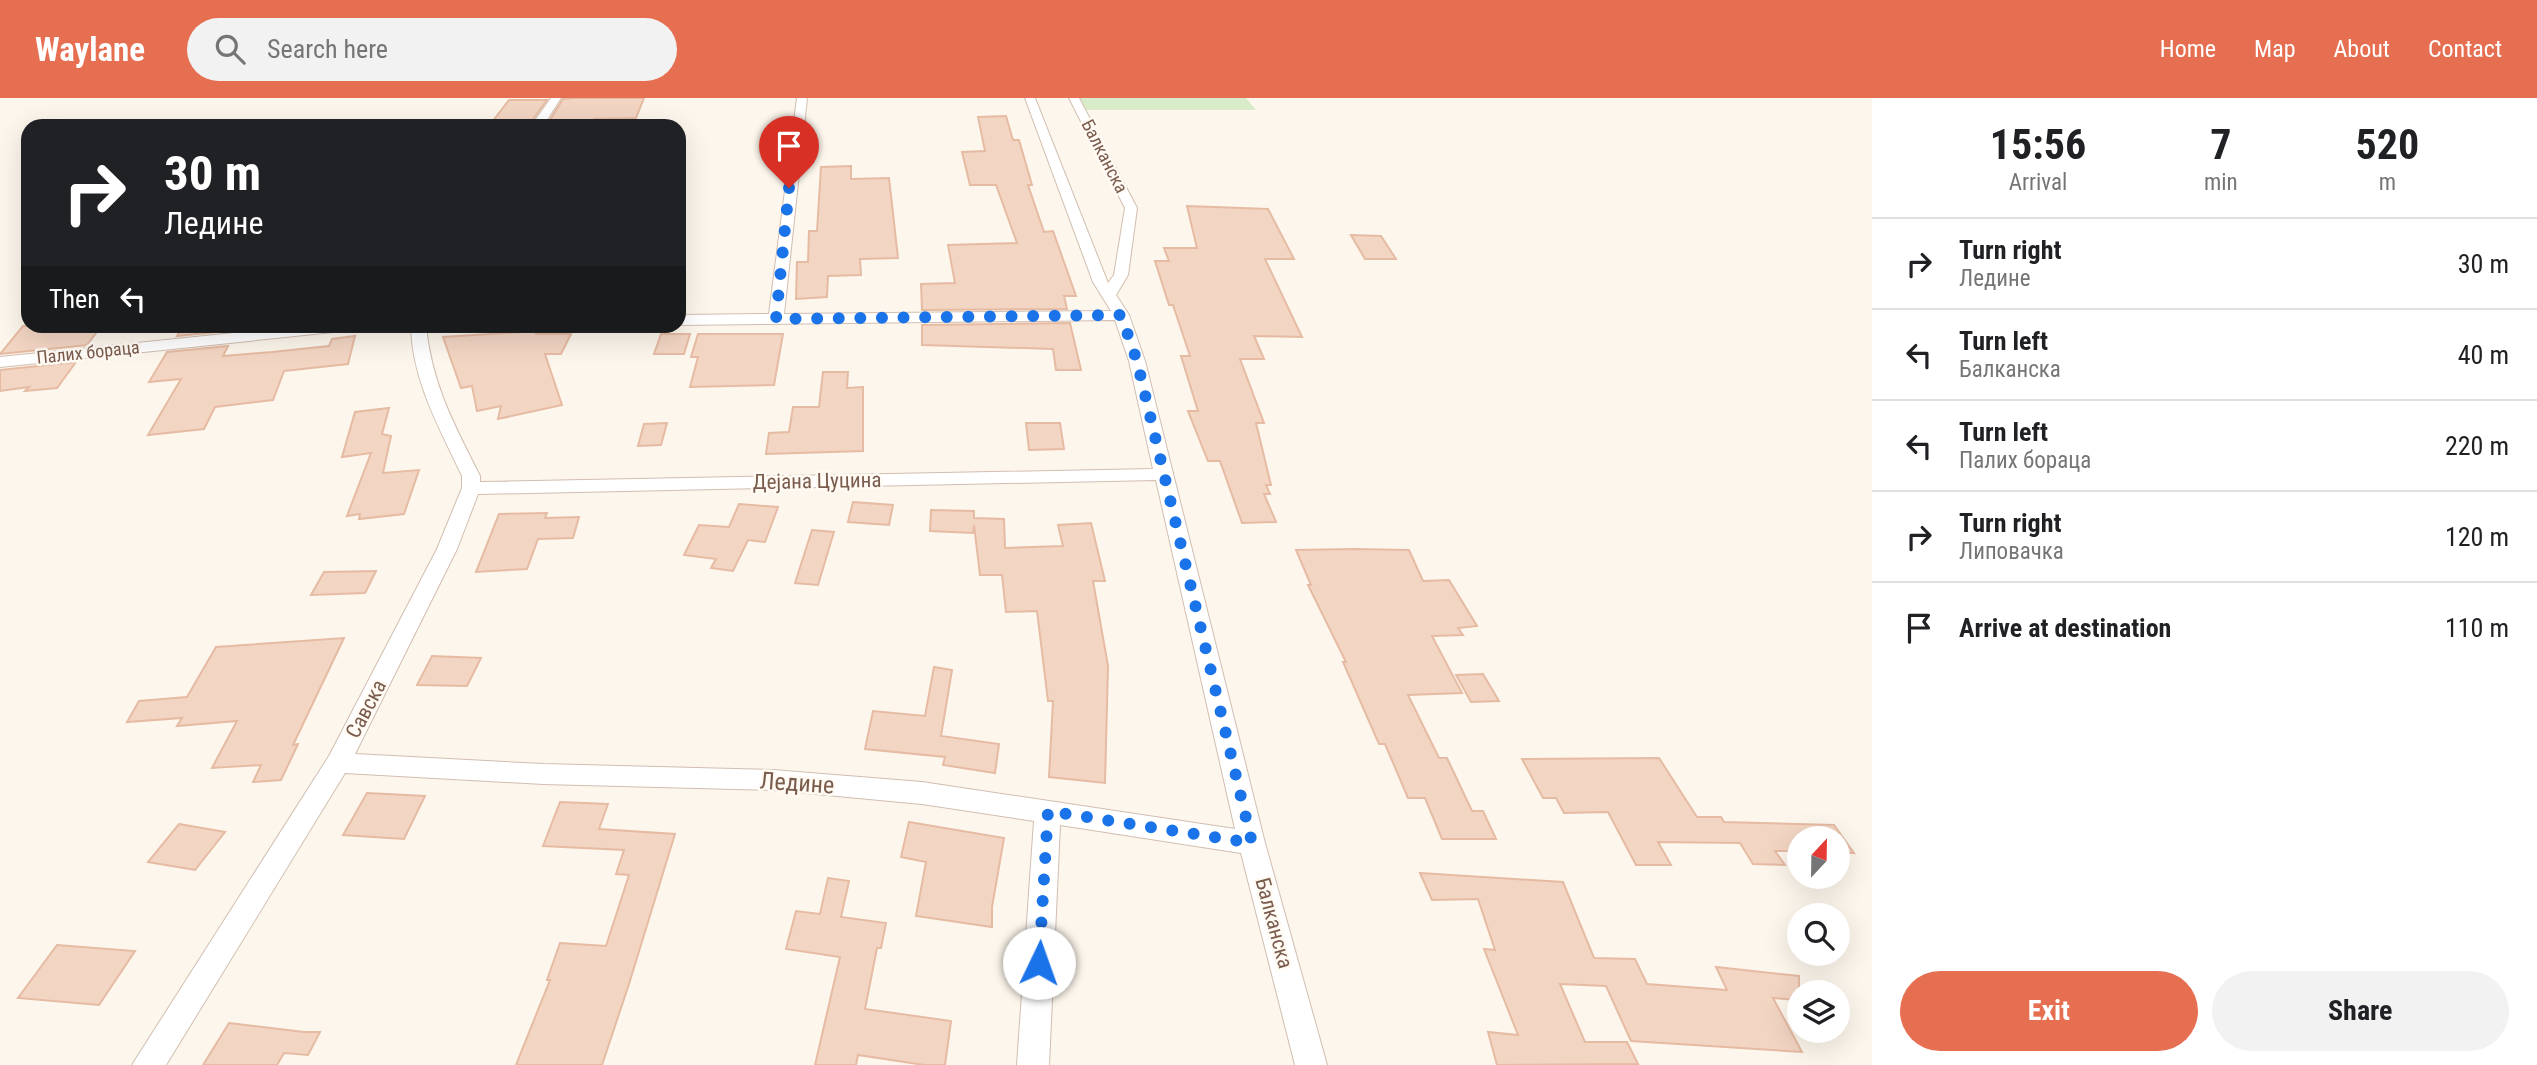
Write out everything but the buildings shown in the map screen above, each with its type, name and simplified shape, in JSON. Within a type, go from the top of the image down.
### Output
[{"type":"street","points":[[542,119],[556,98]]},
{"type":"street","points":[[776,319],[789,188],[802,98]]},
{"type":"street","name":"Балканска","points":[[1030,98],[1100,282],[1121,315],[1137,361],[1252,843],[1311,1065]]},
{"type":"street","name":"Балканска","points":[[1074,98],[1110,162],[1131,208],[1121,275],[1108,295]]},
{"type":"street","points":[[686,320],[1121,315]]},
{"type":"street","name":"Палих бораца","points":[[0,362],[276,333]]},
{"type":"street","points":[[419,333],[421,356],[432,396],[466,463],[471,476],[471,488]]},
{"type":"street","name":"Дејана Цуцина","points":[[471,488],[1163,474]]},
{"type":"street","name":"Савска","points":[[148,1065],[338,764],[447,549],[471,488]]},
{"type":"street","name":"Ледине","points":[[338,764],[543,774],[773,780],[922,793],[1252,843]]},
{"type":"street","points":[[1033,1065],[1048,811]]},
{"type":"green space","points":[[1078,98],[1246,98],[1256,110],[1084,110]]},
{"type":"route","points":[[789,188],[776,319],[1121,315],[1137,361],[1252,843],[1048,811],[1039,963]]}]
